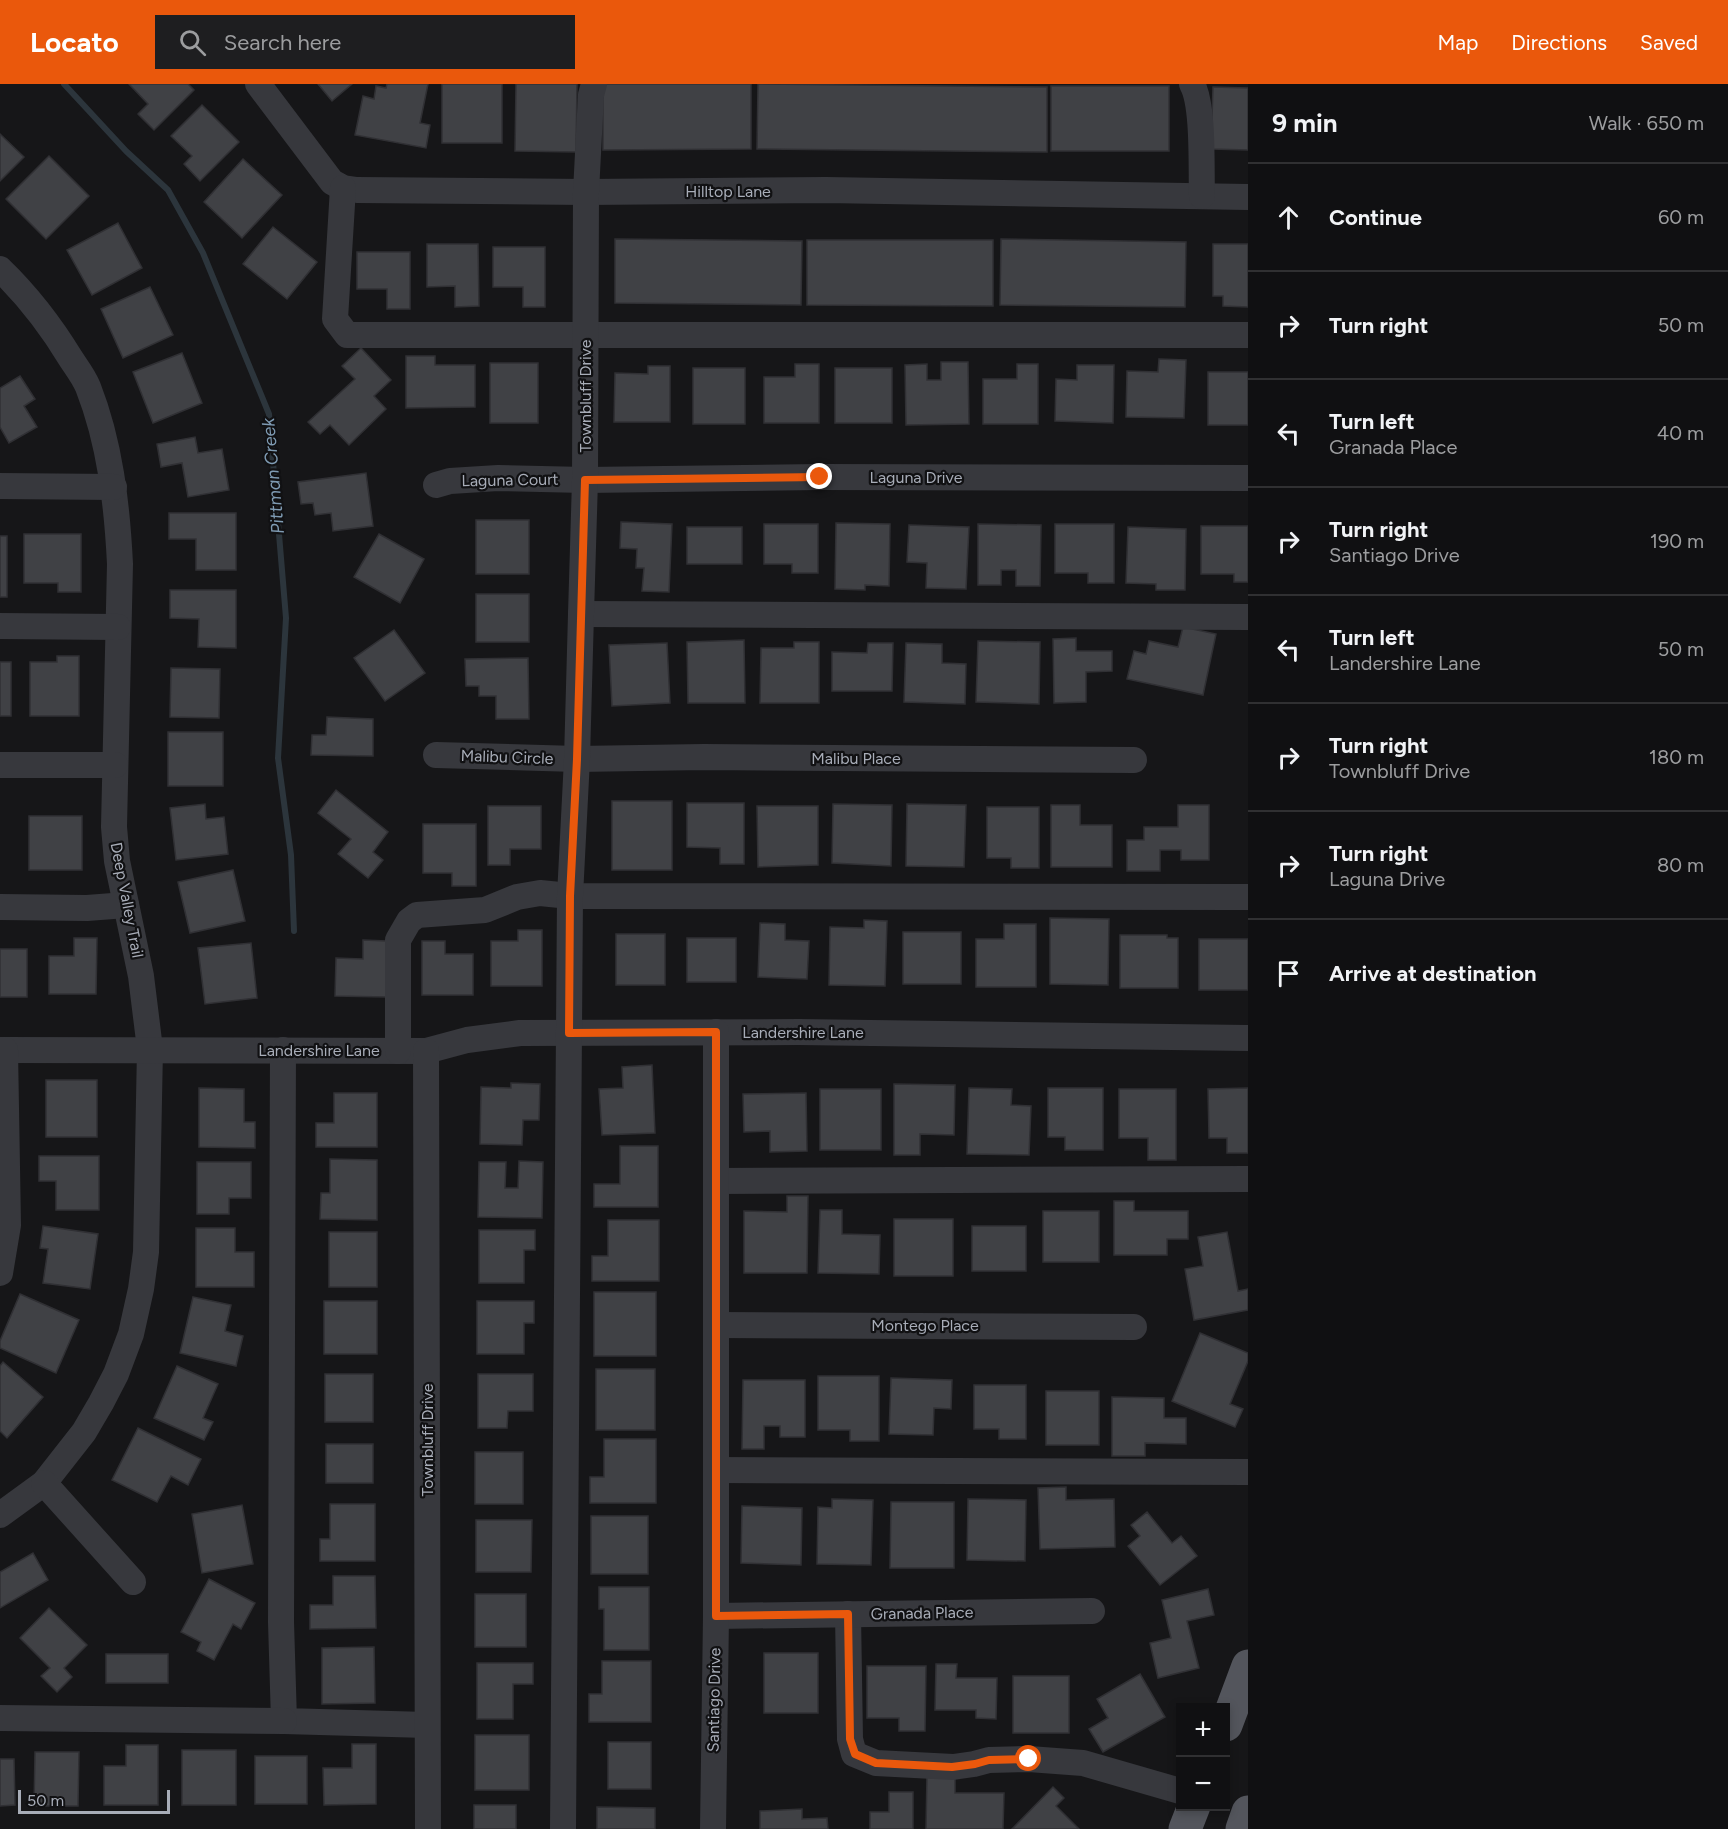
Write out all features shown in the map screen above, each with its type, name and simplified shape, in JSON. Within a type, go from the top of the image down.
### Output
[{"type":"main road","points":[[1230,1714],[1248,1666]]},
{"type":"main road","points":[[1185,1829],[1192,1811]]},
{"type":"main road","points":[[1242,1829],[1248,1812]]},
{"type":"street","points":[[258,84],[332,182],[343,188],[335,319],[348,334],[1248,336]]},
{"type":"street","name":"Townbluff Drive","points":[[563,1829],[570,896],[577,759],[585,480],[586,192],[591,95],[594,84]]},
{"type":"street","points":[[1192,84],[1197,93],[1199,108],[1202,196]]},
{"type":"street","name":"Hilltop Lane","points":[[343,188],[586,192],[826,190],[1248,197]]},
{"type":"street","name":"Deep Valley Trail","points":[[0,269],[44,316],[87,384],[97,412],[114,487],[119,553],[114,827],[117,861],[141,976],[150,1049],[146,1252],[131,1334],[101,1403],[84,1432],[44,1483],[0,1515]]},
{"type":"street","name":"Laguna Drive","points":[[585,480],[820,477],[1248,478]]},
{"type":"street","name":"Laguna Court","points":[[436,485],[450,481],[498,478],[585,480]]},
{"type":"street","points":[[0,486],[114,487]]},
{"type":"street","points":[[581,614],[1248,617]]},
{"type":"street","points":[[0,626],[118,627]]},
{"type":"street","name":"Malibu Circle","points":[[436,755],[577,759]]},
{"type":"street","name":"Malibu Place","points":[[577,759],[704,757],[1134,760]]},
{"type":"street","points":[[0,765],[115,765]]},
{"type":"street","points":[[398,1051],[398,940],[409,921],[417,915],[485,910],[517,897],[540,893],[570,896],[1248,897]]},
{"type":"street","points":[[0,908],[87,908],[126,905]]},
{"type":"street","name":"Landershire Lane","points":[[3,1050],[426,1051],[468,1040],[510,1034],[569,1033],[716,1032],[1248,1038]]},
{"type":"street","name":"Santiago Drive","points":[[713,1829],[716,1616],[716,1032]]},
{"type":"street","points":[[0,1273],[8,1225],[3,1050]]},
{"type":"street","points":[[283,1050],[281,1622],[284,1722]]},
{"type":"street","name":"Townbluff Drive","points":[[426,1051],[428,1829]]},
{"type":"street","points":[[716,1181],[1248,1179]]},
{"type":"street","name":"Montego Place","points":[[716,1325],[1134,1327]]},
{"type":"street","points":[[716,1470],[1248,1472]]},
{"type":"street","points":[[44,1483],[133,1582]]},
{"type":"street","name":"Granada Place","points":[[716,1616],[1092,1611]]},
{"type":"street","points":[[848,1614],[850,1739],[855,1754],[876,1763],[952,1767],[989,1760],[1077,1762],[1176,1790]]},
{"type":"street","points":[[0,1718],[428,1725]]},
{"type":"building","points":[[129,84],[188,84],[194,90],[154,130],[138,114],[148,104]]},
{"type":"building","points":[[318,84],[352,84],[332,101]]},
{"type":"building","points":[[387,84],[428,84],[420,123],[430,125],[426,148],[355,135],[363,96],[374,99],[376,86],[386,88]]},
{"type":"building","points":[[442,84],[502,84],[502,143],[442,143]]},
{"type":"building","points":[[516,84],[577,84],[576,152],[515,151]]},
{"type":"building","points":[[603,84],[751,84],[751,149],[603,150]]},
{"type":"building","points":[[758,84],[1047,87],[1047,152],[757,149]]},
{"type":"building","points":[[1051,86],[1169,86],[1169,151],[1051,151]]},
{"type":"building","points":[[1213,87],[1248,88],[1248,150],[1211,149]]},
{"type":"building","points":[[202,105],[239,142],[200,181],[184,164],[192,156],[171,136]]},
{"type":"building","points":[[0,134],[24,157],[0,181]]},
{"type":"building","points":[[49,156],[89,196],[46,239],[6,199]]},
{"type":"building","points":[[243,159],[282,195],[242,238],[204,202]]},
{"type":"building","points":[[118,223],[142,268],[92,295],[67,250]]},
{"type":"building","points":[[273,227],[317,262],[287,299],[243,264]]},
{"type":"building","points":[[615,239],[802,241],[801,305],[615,303]]},
{"type":"building","points":[[1001,239],[1186,242],[1185,307],[1000,305]]},
{"type":"building","points":[[807,240],[993,240],[993,306],[807,305]]},
{"type":"building","points":[[427,244],[478,244],[479,306],[455,307],[455,286],[427,287]]},
{"type":"building","points":[[1213,244],[1248,244],[1248,307],[1223,306],[1223,296],[1213,296]]},
{"type":"building","points":[[493,247],[545,247],[545,307],[523,307],[523,287],[493,287]]},
{"type":"building","points":[[357,252],[410,252],[410,309],[387,309],[387,289],[357,289]]},
{"type":"building","points":[[150,287],[173,335],[123,358],[101,309]]},
{"type":"building","points":[[361,348],[391,380],[374,396],[386,409],[349,445],[330,425],[320,434],[308,422],[355,379],[342,366]]},
{"type":"building","points":[[182,353],[202,403],[153,423],[133,372]]},
{"type":"building","points":[[406,356],[435,356],[435,365],[475,365],[475,407],[406,408]]},
{"type":"building","points":[[1159,359],[1186,360],[1184,418],[1126,417],[1127,371],[1158,372]]},
{"type":"building","points":[[941,362],[968,362],[969,424],[906,425],[905,365],[927,364],[927,380],[941,380]]},
{"type":"building","points":[[490,363],[538,363],[538,423],[490,423]]},
{"type":"building","points":[[795,364],[819,364],[819,423],[764,423],[764,377],[795,377]]},
{"type":"building","points":[[1017,364],[1038,364],[1038,424],[983,424],[983,379],[1017,379]]},
{"type":"building","points":[[1077,365],[1114,365],[1113,423],[1055,421],[1056,379],[1077,380]]},
{"type":"building","points":[[648,366],[670,366],[670,422],[614,422],[615,373],[648,374]]},
{"type":"building","points":[[693,368],[745,368],[745,424],[693,424]]},
{"type":"building","points":[[835,368],[892,368],[892,423],[835,423]]},
{"type":"building","points":[[1208,372],[1248,372],[1248,425],[1208,425]]},
{"type":"building","points":[[20,376],[35,399],[24,406],[37,427],[9,443],[0,427],[0,388]]},
{"type":"building","points":[[195,437],[198,453],[222,449],[229,490],[188,497],[182,463],[161,467],[157,444]]},
{"type":"building","points":[[366,473],[373,526],[333,531],[331,513],[315,515],[313,503],[301,504],[298,482]]},
{"type":"building","points":[[169,513],[236,513],[236,570],[196,570],[196,539],[169,539]]},
{"type":"building","points":[[476,520],[529,520],[529,574],[476,574]]},
{"type":"building","points":[[621,522],[672,524],[669,592],[642,591],[644,568],[636,568],[637,549],[620,548]]},
{"type":"building","points":[[836,523],[890,524],[889,586],[865,585],[865,590],[835,589]]},
{"type":"building","points":[[764,524],[818,524],[818,573],[792,573],[792,564],[764,564]]},
{"type":"building","points":[[978,524],[1041,525],[1040,586],[1016,586],[1016,570],[1001,570],[1001,585],[978,585]]},
{"type":"building","points":[[1055,524],[1114,524],[1114,583],[1088,583],[1088,573],[1055,573]]},
{"type":"building","points":[[909,525],[969,527],[966,589],[926,588],[927,563],[907,562]]},
{"type":"building","points":[[1201,526],[1248,526],[1248,582],[1234,582],[1234,574],[1201,574]]},
{"type":"building","points":[[687,527],[742,527],[742,564],[687,564]]},
{"type":"building","points":[[1128,527],[1186,529],[1185,590],[1156,590],[1156,584],[1126,583]]},
{"type":"building","points":[[24,534],[81,534],[81,592],[58,592],[58,583],[24,583]]},
{"type":"building","points":[[379,534],[424,559],[400,603],[354,577]]},
{"type":"building","points":[[0,536],[7,536],[7,597],[0,597]]},
{"type":"building","points":[[170,590],[236,590],[236,648],[198,647],[199,619],[170,618]]},
{"type":"building","points":[[476,594],[529,594],[529,642],[476,642]]},
{"type":"building","points":[[1183,627],[1216,634],[1203,695],[1127,679],[1134,651],[1146,654],[1149,641],[1178,647]]},
{"type":"building","points":[[394,630],[425,673],[385,701],[354,658]]},
{"type":"building","points":[[1076,638],[1076,651],[1112,651],[1112,671],[1086,672],[1086,702],[1054,703],[1053,639]]},
{"type":"building","points":[[744,640],[745,703],[688,703],[687,642]]},
{"type":"building","points":[[978,641],[1040,642],[1039,704],[976,702]]},
{"type":"building","points":[[794,642],[819,642],[819,703],[760,703],[761,648],[794,648]]},
{"type":"building","points":[[667,643],[670,703],[612,706],[609,645]]},
{"type":"building","points":[[868,643],[893,643],[892,691],[832,691],[832,652],[867,653]]},
{"type":"building","points":[[906,643],[942,644],[942,663],[966,664],[965,704],[904,702]]},
{"type":"building","points":[[57,656],[79,656],[79,716],[30,716],[30,662],[57,662]]},
{"type":"building","points":[[528,658],[529,719],[496,719],[496,696],[479,696],[479,686],[466,686],[465,659]]},
{"type":"building","points":[[0,662],[11,662],[11,716],[0,716]]},
{"type":"building","points":[[171,668],[220,669],[219,718],[170,717]]},
{"type":"building","points":[[327,717],[373,719],[373,756],[311,755],[312,735],[326,735]]},
{"type":"building","points":[[168,732],[223,732],[223,786],[168,786]]},
{"type":"building","points":[[336,790],[388,832],[373,852],[383,860],[368,878],[338,854],[351,839],[318,813]]},
{"type":"building","points":[[612,801],[672,801],[672,870],[612,870]]},
{"type":"building","points":[[687,803],[744,803],[744,864],[720,864],[720,848],[687,847]]},
{"type":"building","points":[[205,804],[206,819],[224,817],[228,854],[176,860],[170,808]]},
{"type":"building","points":[[833,804],[892,805],[891,866],[832,863]]},
{"type":"building","points":[[907,804],[966,805],[964,867],[906,866]]},
{"type":"building","points":[[1051,805],[1080,805],[1080,825],[1112,825],[1112,867],[1051,867]]},
{"type":"building","points":[[1178,805],[1209,805],[1209,860],[1181,860],[1181,850],[1160,850],[1160,871],[1127,871],[1127,840],[1144,840],[1144,827],[1178,827]]},
{"type":"building","points":[[488,806],[541,806],[541,849],[510,849],[510,865],[488,865]]},
{"type":"building","points":[[757,806],[818,806],[818,865],[758,867]]},
{"type":"building","points":[[987,807],[1039,807],[1039,868],[1011,868],[1011,858],[987,858]]},
{"type":"building","points":[[29,816],[82,816],[82,870],[29,870]]},
{"type":"building","points":[[423,824],[476,824],[476,886],[452,886],[452,873],[423,873]]},
{"type":"building","points":[[233,870],[245,921],[190,933],[178,882]]},
{"type":"building","points":[[1050,918],[1109,919],[1108,985],[1050,984]]},
{"type":"building","points":[[864,920],[887,921],[885,986],[829,985],[830,927],[864,928]]},
{"type":"building","points":[[760,923],[785,924],[785,940],[809,941],[807,979],[758,977]]},
{"type":"building","points":[[1004,924],[1036,924],[1036,987],[976,987],[976,939],[1004,939]]},
{"type":"building","points":[[518,930],[542,930],[542,986],[491,986],[491,941],[518,941]]},
{"type":"building","points":[[903,932],[961,932],[961,984],[903,984]]},
{"type":"building","points":[[616,934],[665,934],[665,985],[616,985]]},
{"type":"building","points":[[1120,935],[1167,935],[1167,938],[1178,938],[1178,988],[1120,988]]},
{"type":"building","points":[[74,938],[97,938],[96,994],[49,994],[49,956],[74,956]]},
{"type":"building","points":[[687,938],[736,938],[736,982],[687,982]]},
{"type":"building","points":[[1199,939],[1248,939],[1248,990],[1199,990]]},
{"type":"building","points":[[363,940],[387,941],[386,997],[335,996],[336,958],[363,959]]},
{"type":"building","points":[[422,941],[445,941],[445,954],[473,954],[473,995],[422,995]]},
{"type":"building","points":[[251,943],[257,998],[205,1004],[198,948]]},
{"type":"building","points":[[0,949],[27,949],[27,997],[0,997]]},
{"type":"building","points":[[652,1065],[655,1133],[602,1135],[599,1089],[623,1088],[622,1067]]},
{"type":"building","points":[[46,1080],[97,1080],[97,1137],[46,1137]]},
{"type":"building","points":[[511,1083],[540,1084],[539,1120],[523,1120],[522,1145],[480,1144],[481,1087],[511,1088]]},
{"type":"building","points":[[894,1084],[955,1085],[954,1135],[920,1134],[920,1155],[894,1155]]},
{"type":"building","points":[[199,1088],[244,1089],[244,1122],[255,1122],[255,1148],[199,1147]]},
{"type":"building","points":[[969,1088],[1012,1089],[1011,1105],[1031,1106],[1029,1155],[967,1154]]},
{"type":"building","points":[[1048,1088],[1103,1088],[1103,1150],[1065,1150],[1065,1137],[1048,1137]]},
{"type":"building","points":[[1248,1088],[1248,1153],[1227,1153],[1227,1138],[1209,1138],[1208,1089]]},
{"type":"building","points":[[820,1089],[881,1089],[881,1150],[820,1150]]},
{"type":"building","points":[[1119,1089],[1176,1089],[1176,1160],[1148,1160],[1148,1138],[1119,1138]]},
{"type":"building","points":[[334,1093],[377,1093],[377,1147],[316,1147],[316,1123],[334,1123]]},
{"type":"building","points":[[806,1093],[807,1151],[770,1152],[770,1131],[744,1132],[743,1094]]},
{"type":"building","points":[[620,1146],[658,1146],[658,1207],[594,1207],[594,1184],[620,1184]]},
{"type":"building","points":[[39,1156],[99,1156],[99,1210],[56,1210],[56,1181],[39,1181]]},
{"type":"building","points":[[330,1159],[377,1160],[377,1220],[320,1219],[321,1193],[330,1193]]},
{"type":"building","points":[[519,1161],[543,1162],[542,1218],[478,1217],[479,1162],[506,1162],[505,1188],[518,1188]]},
{"type":"building","points":[[197,1162],[251,1162],[251,1198],[229,1198],[229,1214],[197,1214]]},
{"type":"building","points":[[787,1196],[808,1196],[807,1273],[744,1273],[744,1211],[787,1212]]},
{"type":"building","points":[[1114,1201],[1134,1201],[1134,1211],[1188,1211],[1188,1239],[1167,1239],[1167,1255],[1114,1255]]},
{"type":"building","points":[[820,1210],[842,1210],[842,1234],[880,1235],[879,1274],[818,1273]]},
{"type":"building","points":[[1043,1211],[1099,1211],[1099,1262],[1043,1262]]},
{"type":"building","points":[[894,1219],[953,1219],[953,1276],[894,1276]]},
{"type":"building","points":[[608,1220],[659,1220],[659,1281],[592,1281],[592,1256],[608,1256]]},
{"type":"building","points":[[43,1226],[98,1234],[90,1289],[43,1283],[48,1249],[40,1248]]},
{"type":"building","points":[[972,1226],[1026,1226],[1026,1271],[972,1271]]},
{"type":"building","points":[[196,1228],[235,1228],[235,1252],[254,1252],[254,1287],[196,1287]]},
{"type":"building","points":[[479,1230],[535,1230],[535,1250],[524,1250],[524,1283],[479,1283]]},
{"type":"building","points":[[329,1232],[377,1232],[377,1287],[329,1287]]},
{"type":"building","points":[[1227,1232],[1238,1291],[1248,1289],[1248,1310],[1194,1320],[1185,1269],[1203,1266],[1198,1237]]},
{"type":"building","points":[[594,1292],[656,1292],[656,1356],[594,1356]]},
{"type":"building","points":[[20,1294],[79,1320],[56,1373],[0,1348],[0,1341]]},
{"type":"building","points":[[193,1297],[231,1305],[225,1331],[243,1336],[236,1366],[180,1353]]},
{"type":"building","points":[[324,1301],[377,1301],[377,1354],[324,1354]]},
{"type":"building","points":[[477,1301],[534,1301],[534,1323],[524,1323],[524,1354],[477,1354]]},
{"type":"building","points":[[1200,1333],[1248,1353],[1248,1361],[1230,1404],[1243,1409],[1235,1427],[1172,1401]]},
{"type":"building","points":[[3,1362],[43,1397],[7,1438],[0,1431],[0,1366]]},
{"type":"building","points":[[177,1366],[218,1384],[203,1418],[213,1422],[204,1440],[154,1418]]},
{"type":"building","points":[[596,1369],[655,1369],[655,1430],[596,1430]]},
{"type":"building","points":[[325,1374],[373,1374],[373,1422],[325,1422]]},
{"type":"building","points":[[478,1374],[533,1374],[533,1411],[508,1411],[507,1428],[478,1428]]},
{"type":"building","points":[[818,1376],[879,1376],[879,1441],[850,1441],[850,1430],[818,1430]]},
{"type":"building","points":[[891,1378],[952,1380],[951,1409],[934,1408],[933,1435],[889,1434]]},
{"type":"building","points":[[743,1380],[805,1380],[805,1437],[780,1437],[780,1426],[764,1426],[764,1449],[742,1449]]},
{"type":"building","points":[[974,1385],[1026,1385],[1026,1439],[999,1439],[999,1429],[974,1429]]},
{"type":"building","points":[[1046,1391],[1099,1391],[1099,1445],[1046,1445]]},
{"type":"building","points":[[1112,1397],[1164,1398],[1164,1418],[1186,1418],[1186,1444],[1145,1443],[1145,1456],[1112,1456]]},
{"type":"building","points":[[138,1428],[201,1459],[188,1485],[171,1476],[157,1502],[112,1480]]},
{"type":"building","points":[[604,1439],[656,1439],[656,1503],[590,1503],[590,1477],[604,1477]]},
{"type":"building","points":[[326,1444],[373,1444],[373,1483],[326,1483]]},
{"type":"building","points":[[475,1452],[523,1452],[523,1504],[475,1504]]},
{"type":"building","points":[[1066,1487],[1066,1500],[1114,1499],[1115,1547],[1040,1549],[1038,1488]]},
{"type":"building","points":[[832,1499],[873,1500],[871,1565],[817,1564],[818,1507],[832,1508]]},
{"type":"building","points":[[968,1499],[1026,1500],[1025,1561],[967,1560]]},
{"type":"building","points":[[891,1502],[954,1502],[954,1568],[890,1568]]},
{"type":"building","points":[[330,1504],[375,1504],[375,1561],[320,1561],[320,1539],[330,1539]]},
{"type":"building","points":[[242,1505],[253,1564],[202,1573],[192,1514]]},
{"type":"building","points":[[742,1506],[802,1508],[801,1565],[741,1563]]},
{"type":"building","points":[[1147,1512],[1172,1543],[1181,1536],[1197,1556],[1160,1585],[1128,1546],[1140,1536],[1131,1525]]},
{"type":"building","points":[[591,1516],[648,1516],[648,1574],[591,1574]]},
{"type":"building","points":[[476,1520],[532,1520],[531,1572],[476,1572]]},
{"type":"building","points":[[33,1553],[48,1580],[0,1608],[0,1572]]},
{"type":"building","points":[[333,1576],[375,1576],[376,1628],[310,1629],[310,1605],[333,1605]]},
{"type":"building","points":[[209,1579],[255,1603],[241,1629],[233,1624],[214,1660],[197,1651],[201,1642],[181,1632]]},
{"type":"building","points":[[599,1587],[649,1587],[649,1650],[604,1650],[604,1609],[599,1609]]},
{"type":"building","points":[[1208,1589],[1214,1615],[1187,1621],[1199,1668],[1158,1678],[1150,1643],[1171,1638],[1162,1600]]},
{"type":"building","points":[[475,1594],[526,1594],[526,1647],[475,1647]]},
{"type":"building","points":[[49,1608],[87,1645],[64,1668],[72,1677],[57,1692],[41,1676],[50,1668],[20,1638]]},
{"type":"building","points":[[374,1647],[375,1703],[322,1704],[322,1648]]},
{"type":"building","points":[[764,1653],[818,1653],[818,1713],[764,1713]]},
{"type":"building","points":[[106,1654],[168,1654],[168,1683],[106,1683]]},
{"type":"building","points":[[602,1661],[651,1661],[651,1722],[589,1722],[589,1694],[602,1694]]},
{"type":"building","points":[[477,1663],[533,1663],[533,1684],[513,1684],[513,1719],[477,1719]]},
{"type":"building","points":[[936,1664],[957,1664],[956,1678],[997,1678],[996,1719],[976,1718],[976,1710],[935,1710]]},
{"type":"building","points":[[867,1666],[926,1666],[925,1731],[899,1731],[899,1718],[867,1718]]},
{"type":"building","points":[[1140,1674],[1165,1717],[1103,1752],[1089,1729],[1108,1718],[1097,1699]]},
{"type":"building","points":[[1013,1676],[1069,1676],[1069,1733],[1013,1733]]},
{"type":"building","points":[[475,1735],[529,1735],[529,1790],[475,1790]]},
{"type":"building","points":[[608,1742],[651,1742],[651,1789],[608,1789]]},
{"type":"building","points":[[352,1744],[376,1744],[376,1804],[324,1805],[323,1768],[352,1768]]},
{"type":"building","points":[[126,1745],[158,1745],[158,1805],[104,1805],[104,1766],[126,1766]]},
{"type":"building","points":[[182,1750],[236,1750],[236,1805],[182,1805]]},
{"type":"building","points":[[35,1752],[79,1752],[78,1806],[34,1806]]},
{"type":"building","points":[[255,1756],[307,1756],[307,1804],[255,1804]]},
{"type":"building","points":[[0,1759],[14,1759],[15,1805],[0,1806]]},
{"type":"building","points":[[927,1774],[955,1775],[955,1793],[1004,1793],[1003,1829],[926,1829]]},
{"type":"building","points":[[1053,1787],[1064,1798],[1056,1806],[1079,1829],[1012,1829]]},
{"type":"building","points":[[889,1792],[913,1792],[913,1829],[870,1829],[870,1812],[889,1812]]},
{"type":"building","points":[[474,1805],[516,1805],[516,1829],[474,1829]]},
{"type":"building","points":[[597,1807],[655,1808],[655,1829],[597,1829]]},
{"type":"building","points":[[802,1809],[802,1819],[827,1818],[828,1829],[760,1829],[760,1811]]},
{"type":"waterway","name":"Pittman Creek","points":[[64,84],[126,151],[168,190],[203,253],[269,414],[286,618],[278,758],[291,855],[294,931]]},
{"type":"route","points":[[820,477],[585,480],[577,759],[570,896],[569,1033],[716,1032],[716,1616],[848,1614],[850,1739],[855,1754],[876,1763],[952,1767],[989,1760],[1029,1759]]}]
